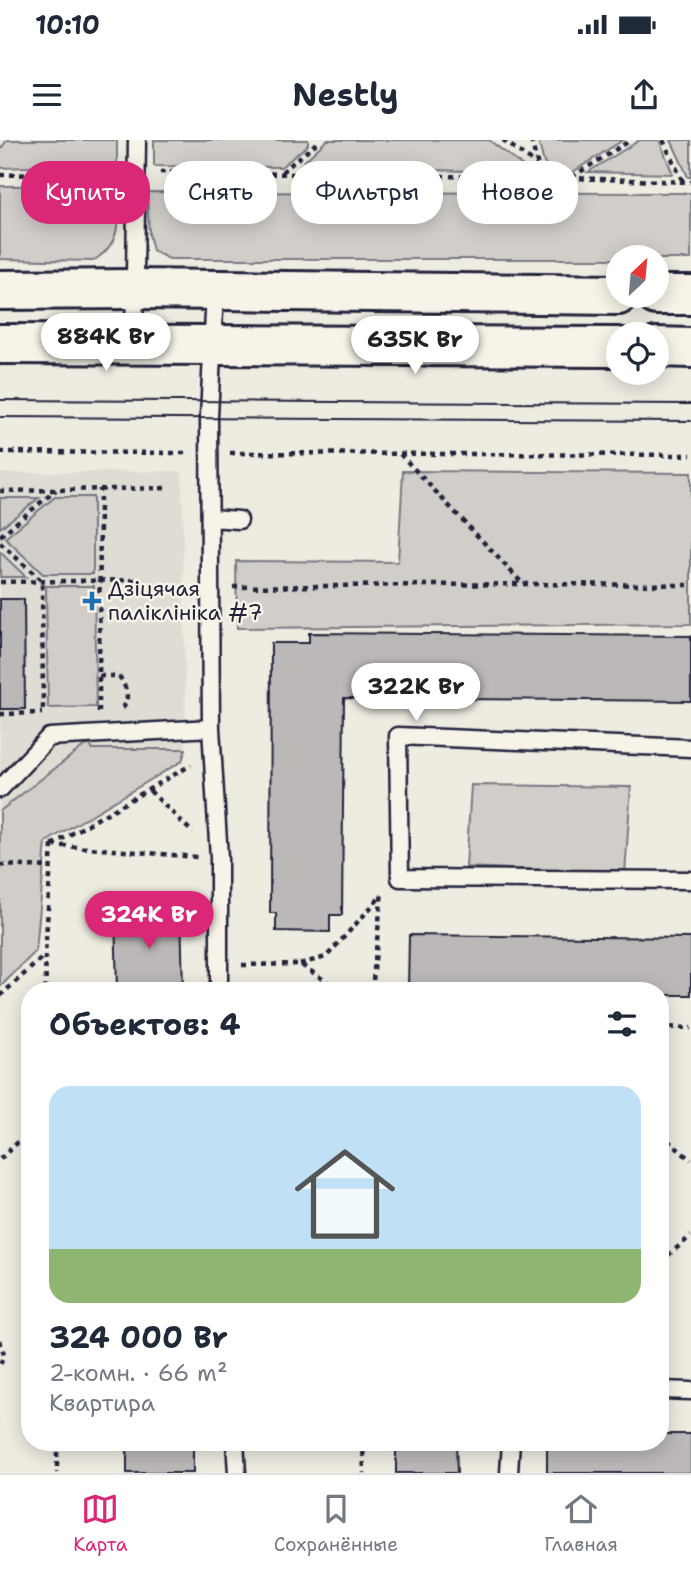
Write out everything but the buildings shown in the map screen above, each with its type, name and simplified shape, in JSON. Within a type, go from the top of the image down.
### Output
[{"type":"main road","points":[[0,290],[606,295]]},
{"type":"main road","points":[[669,295],[691,295]]},
{"type":"main road","points":[[0,344],[606,347]]},
{"type":"main road","points":[[669,348],[691,348]]},
{"type":"lane","points":[[137,140],[138,161]]},
{"type":"lane","points":[[134,343],[137,224]]},
{"type":"lane","points":[[215,291],[210,453],[211,728],[219,858],[219,982]]},
{"type":"lane","points":[[211,518],[239,520]]},
{"type":"lane","points":[[0,789],[49,737],[211,728]]},
{"type":"lane","points":[[691,748],[398,736],[400,878],[691,880]]},
{"type":"lane","points":[[669,1390],[691,1391]]},
{"type":"lane","points":[[236,1451],[237,1473]]},
{"type":"lane","points":[[509,1473],[510,1451]]},
{"type":"path","points":[[311,140],[312,148]]},
{"type":"path","points":[[282,173],[320,140]]},
{"type":"path","points":[[503,140],[531,161]]},
{"type":"path","points":[[531,140],[537,161]]},
{"type":"path","points":[[578,174],[631,140]]},
{"type":"path","points":[[663,140],[683,182]]},
{"type":"path","points":[[150,173],[457,177]]},
{"type":"path","points":[[0,175],[21,175]]},
{"type":"path","points":[[578,178],[691,182]]},
{"type":"path","points":[[0,452],[691,455]]},
{"type":"path","points":[[400,454],[523,584]]},
{"type":"path","points":[[0,491],[169,488]]},
{"type":"path","points":[[100,489],[99,714],[108,714]]},
{"type":"path","points":[[0,536],[57,490]]},
{"type":"path","points":[[0,543],[43,581],[43,713],[0,714]]},
{"type":"path","points":[[0,582],[141,580]]},
{"type":"path","points":[[211,587],[691,585]]},
{"type":"path","points":[[99,676],[119,676],[124,684],[126,704],[118,713]]},
{"type":"path","points":[[52,845],[213,753]]},
{"type":"path","points":[[150,791],[219,858]]},
{"type":"path","points":[[52,845],[219,858]]},
{"type":"path","points":[[46,982],[52,845]]},
{"type":"path","points":[[0,865],[51,867]]},
{"type":"path","points":[[254,965],[300,964],[326,957],[400,878]]},
{"type":"path","points":[[373,982],[382,895]]},
{"type":"path","points":[[0,996],[45,955]]},
{"type":"path","points":[[300,964],[327,982]]},
{"type":"path","points":[[669,1027],[691,1028]]},
{"type":"path","points":[[0,1159],[21,1139]]},
{"type":"path","points":[[669,1142],[691,1160]]},
{"type":"path","points":[[669,1254],[691,1236]]},
{"type":"path","points":[[0,1340],[4,1355],[0,1365]]},
{"type":"path","points":[[57,1451],[57,1473]]},
{"type":"path","points":[[363,1451],[363,1473]]},
{"type":"shaded area","points":[[7,140],[117,140],[117,161],[21,161],[21,167],[0,168],[0,150]]},
{"type":"shaded area","points":[[154,140],[308,140],[308,145],[281,167],[277,167],[277,161],[164,161],[164,166],[154,166]]},
{"type":"shaded area","points":[[327,140],[489,140],[516,161],[457,161],[457,171],[443,170],[443,161],[304,161]]},
{"type":"shaded area","points":[[538,140],[623,140],[578,169],[578,161],[543,161]]},
{"type":"shaded area","points":[[640,140],[659,140],[673,174],[588,172]]},
{"type":"shaded area","points":[[671,140],[691,140],[691,177],[688,177]]},
{"type":"shaded area","points":[[0,186],[21,186],[21,224],[117,224],[110,246],[93,261],[0,259]]},
{"type":"shaded area","points":[[150,192],[164,192],[164,224],[277,224],[277,192],[291,192],[291,224],[443,224],[443,193],[457,193],[457,224],[578,224],[578,193],[691,193],[691,259],[669,259],[669,245],[606,245],[606,259],[169,259],[153,251],[149,234]]},
{"type":"shaded area","name":"Дзіцячая паліклініка #7","points":[[182,471],[186,749],[91,749],[0,819],[0,473]]},
{"type":"shaded area","points":[[403,471],[691,473],[691,624],[237,628],[236,561],[398,562]]},
{"type":"shaded area","points":[[55,497],[93,497],[93,574],[43,574],[5,538]]},
{"type":"shaded area","points":[[0,498],[39,498],[0,528]]},
{"type":"shaded area","points":[[0,552],[26,577],[0,577]]},
{"type":"shaded area","points":[[46,586],[94,586],[96,707],[48,708]]},
{"type":"shaded area","points":[[91,745],[92,749],[186,749],[182,761],[46,842],[36,951],[0,987],[0,811],[84,746]]},
{"type":"shaded area","points":[[471,785],[631,787],[625,874],[466,867]]},
{"type":"tram line","points":[[0,400],[691,404]]},
{"type":"tram line","points":[[0,417],[691,421]]},
{"type":"place","name":"Дзіцячая паліклініка #7","points":[[92,601]]}]
